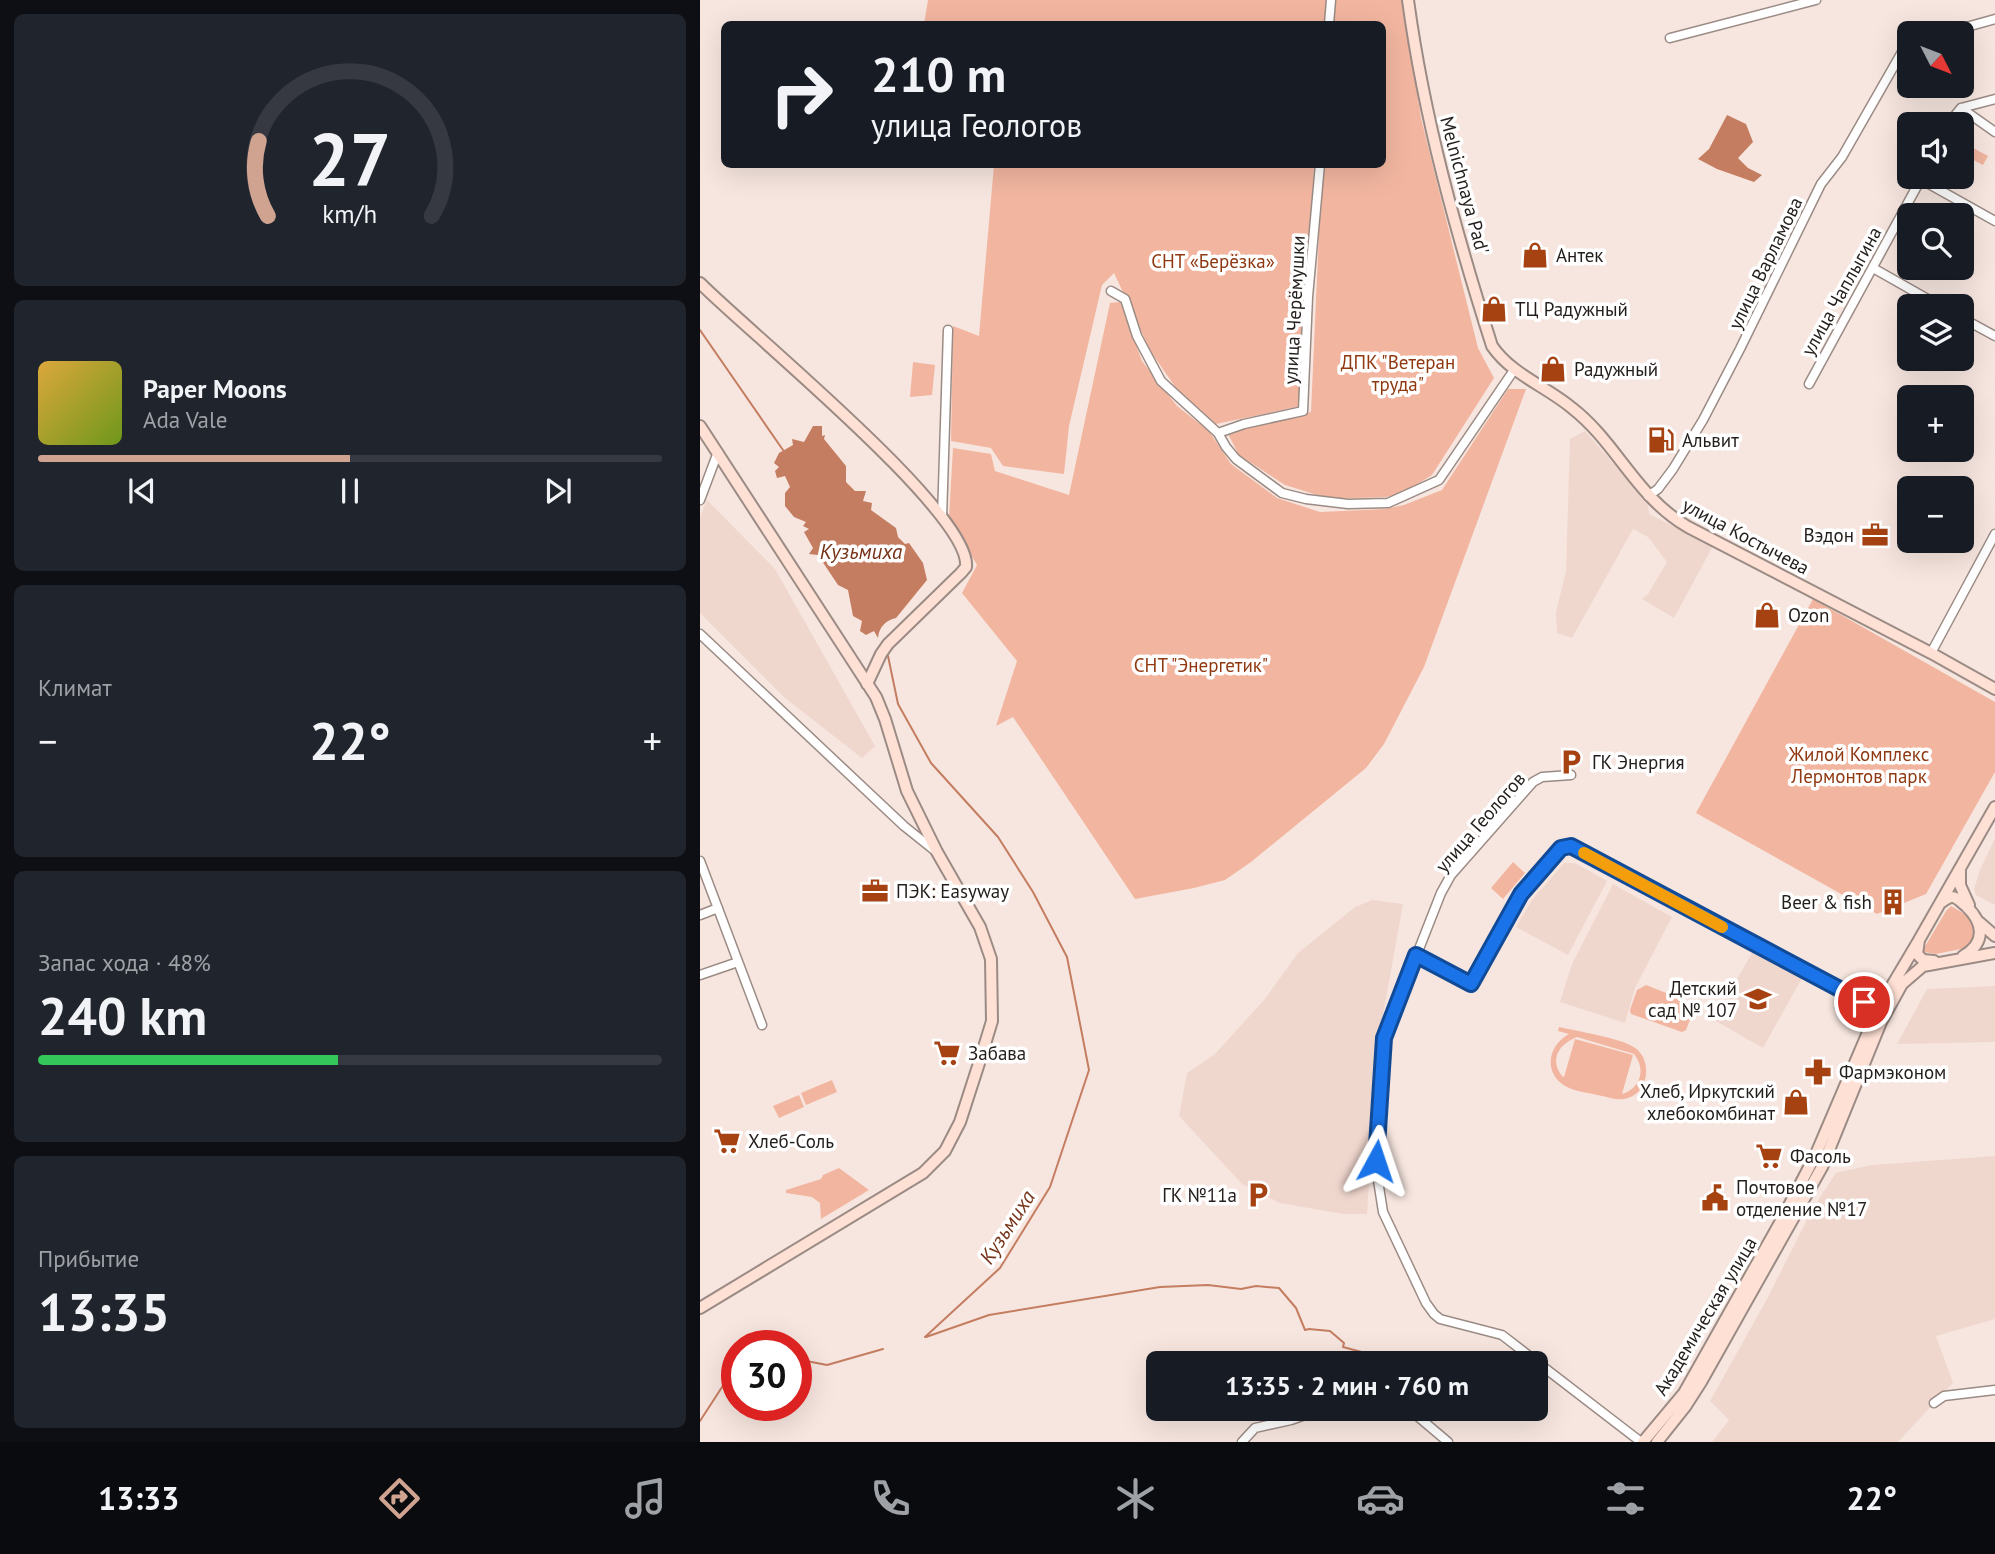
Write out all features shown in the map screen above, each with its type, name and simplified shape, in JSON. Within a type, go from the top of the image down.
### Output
[{"type":"main road","name":"Melnichnaya Pad'","points":[[1408,0],[1426,110],[1492,346],[1514,370]]},
{"type":"main road","points":[[700,283],[897,464],[942,517],[964,552],[966,567],[888,644],[867,684]]},
{"type":"main road","name":"улица Костычева","points":[[1514,370],[1575,410],[1664,512],[1995,689]]},
{"type":"main road","points":[[700,426],[876,697],[907,790],[937,852],[980,927],[990,959],[992,982],[992,1021],[960,1122],[945,1152],[923,1173],[700,1308]]},
{"type":"main road","points":[[1995,807],[1919,940],[1916,950],[1919,958],[1927,961],[1945,961],[1995,953]]},
{"type":"main road","points":[[1657,1442],[1701,1382],[1799,1210],[1822,1167],[1881,1022],[1902,984],[1923,967],[1962,957],[1977,945],[1981,928],[1960,886],[1958,877],[1962,865]]},
{"type":"main road","points":[[1942,902],[1950,897],[1956,898],[1995,936]]},
{"type":"main road","name":"Академическая улица","points":[[1642,1442],[1684,1393],[1788,1209],[1816,1154],[1878,1009],[1919,940]]},
{"type":"street","points":[[1329,21],[1331,0]]},
{"type":"street","points":[[1670,38],[1816,0]]},
{"type":"street","points":[[1974,25],[1995,19]]},
{"type":"street","name":"улица Варламова","points":[[1648,496],[1658,489],[1673,469],[1703,420],[1822,184],[1842,157],[1897,61]]},
{"type":"street","points":[[1956,112],[1961,108],[1995,99]]},
{"type":"street","points":[[1961,108],[1995,132]]},
{"type":"street","name":"улица Черёмушки","points":[[1218,433],[1244,424],[1303,411],[1308,297],[1320,168]]},
{"type":"street","name":"улица Чаплыгина","points":[[1809,384],[1915,189]]},
{"type":"street","points":[[1940,189],[1995,220]]},
{"type":"street","points":[[1872,268],[1919,294]]},
{"type":"street","points":[[1111,291],[1125,299],[1137,336],[1161,382],[1218,433],[1237,459],[1282,493],[1306,499],[1348,504],[1388,503],[1439,480],[1514,370]]},
{"type":"street","points":[[1974,325],[1995,336]]},
{"type":"street","points":[[942,517],[948,330]]},
{"type":"street","points":[[700,500],[718,452]]},
{"type":"street","points":[[1931,653],[1995,534]]},
{"type":"street","points":[[700,634],[889,812],[937,852]]},
{"type":"street","name":"улица Геологов","points":[[1571,775],[1542,778],[1533,782],[1454,871],[1441,893],[1384,1038],[1376,1161],[1385,1219],[1434,1314],[1440,1319],[1502,1335],[1642,1442]]},
{"type":"street","points":[[1416,955],[1471,984],[1521,894],[1561,848],[1571,846],[1878,1009]]},
{"type":"street","points":[[700,860],[762,1025]]},
{"type":"street","points":[[700,915],[718,908]]},
{"type":"street","points":[[700,975],[738,962]]},
{"type":"street","points":[[1934,1403],[1944,1396],[1995,1390]]},
{"type":"street","points":[[1242,1442],[1255,1428],[1286,1421]]},
{"type":"street","points":[[1423,1421],[1448,1442]]},
{"type":"shaded area","points":[[1585,431],[1648,503],[1649,514],[1713,546],[1674,618],[1642,599],[1648,594],[1667,562],[1648,537],[1633,529],[1572,638],[1557,633],[1556,612],[1566,571],[1570,439]]},
{"type":"shaded area","points":[[707,500],[775,569],[875,746],[862,758],[785,698],[700,613],[700,517]]},
{"type":"shaded area","points":[[1995,838],[1995,905],[1976,895],[1974,889]]},
{"type":"shaded area","points":[[1564,863],[1575,863],[1607,881],[1568,955],[1516,927],[1532,900]]},
{"type":"shaded area","points":[[1613,884],[1672,917],[1635,988],[1625,1023],[1560,1002],[1572,964]]},
{"type":"shaded area","points":[[1372,900],[1403,904],[1379,1037],[1367,1214],[1343,1214],[1280,1203],[1242,1184],[1179,1116],[1187,1073],[1214,1055],[1264,1000],[1298,953],[1355,907]]},
{"type":"shaded area","name":"Детский сад № 107","points":[[1753,951],[1802,978],[1763,1048],[1714,1020]]},
{"type":"shaded area","points":[[1995,986],[1995,1042],[1897,1044],[1927,989]]},
{"type":"shaded area","points":[[1995,1156],[1995,1319],[1936,1336],[1953,1383],[1898,1442],[1712,1442],[1729,1420],[1710,1401],[1767,1299],[1813,1208],[1836,1173],[1871,1165]]},
{"type":"green space","points":[[928,0],[1327,0],[1325,21],[924,21]]},
{"type":"green space","name":"ДПК \"Ветеран труда\"","points":[[1335,0],[1403,0],[1421,118],[1478,348],[1494,378],[1432,475],[1403,493],[1386,497],[1330,499],[1285,485],[1239,455],[1227,432],[1311,412],[1322,168],[1386,168],[1386,21],[1333,21]]},
{"type":"green space","points":[[1974,148],[1988,156],[1983,165],[1974,160]]},
{"type":"green space","name":"СНТ «Берёзка»","points":[[994,168],[1314,168],[1301,406],[1216,424],[1176,388],[1151,352],[1114,273],[1102,285],[1069,426],[1064,474],[1003,466],[991,448],[951,441],[953,326],[979,336]]},
{"type":"green space","name":"СНТ \"Энергетик\"","points":[[1120,302],[1142,361],[1177,406],[1209,431],[1231,464],[1277,498],[1320,512],[1385,509],[1404,505],[1442,490],[1508,389],[1526,389],[1424,667],[1384,744],[1366,768],[1225,880],[1135,899],[1013,717],[996,726],[1017,661],[962,593],[977,565],[949,518],[953,448],[991,454],[995,471],[1069,495],[1110,303]]},
{"type":"green space","points":[[913,362],[935,365],[932,395],[910,397]]},
{"type":"green space","name":"Жилой Комплекс Лермонтов парк","points":[[1813,599],[1995,702],[1995,772],[1926,894],[1877,914],[1696,813]]},
{"type":"green space","points":[[1513,862],[1525,873],[1503,899],[1491,888]]},
{"type":"green space","points":[[1951,906],[1970,917],[1977,935],[1966,948],[1936,954],[1924,952],[1924,948]]},
{"type":"green space","points":[[1646,985],[1694,1004],[1686,1030],[1682,1032],[1631,1014],[1637,990]]},
{"type":"green space","points":[[1559,1027],[1632,1046],[1639,1051],[1646,1065],[1641,1088],[1628,1098],[1618,1099],[1565,1086],[1553,1074],[1551,1067],[1556,1045],[1569,1034],[1558,1031]],"holes":[[[1577,1037],[1634,1054],[1640,1066],[1640,1077],[1634,1087],[1622,1094],[1633,1055],[1575,1039],[1564,1077],[1556,1064],[1561,1048]]]},
{"type":"green space","points":[[832,1080],[837,1092],[806,1105],[801,1093]]},
{"type":"green space","points":[[799,1095],[804,1107],[779,1118],[773,1106]]},
{"type":"green space","points":[[839,1168],[869,1190],[821,1219],[820,1203],[812,1197],[786,1193],[786,1190],[821,1179],[823,1175]]},
{"type":"water","points":[[1727,115],[1746,124],[1753,142],[1738,158],[1748,168],[1762,175],[1754,182],[1698,159],[1709,149]]},
{"type":"water","name":"Кузьмиха","points":[[813,426],[822,426],[822,436],[825,435],[824,439],[846,466],[846,482],[855,491],[866,491],[863,501],[872,503],[871,510],[896,528],[898,537],[905,544],[909,543],[923,563],[927,580],[896,618],[884,625],[878,638],[874,631],[866,635],[860,631],[862,621],[853,616],[848,590],[838,585],[818,555],[809,554],[813,548],[804,532],[809,529],[803,526],[806,522],[794,517],[785,506],[785,493],[790,487],[785,476],[777,478],[775,471],[779,467],[774,463],[779,453],[793,445],[792,439],[804,442]]},
{"type":"waterway","name":"Кузьмиха","points":[[700,330],[783,450]]},
{"type":"waterway","name":"Кузьмиха","points":[[888,656],[898,704],[931,763],[998,837],[1033,892],[1067,957],[1089,1070],[1050,1187],[1000,1268],[925,1337]]},
{"type":"waterway","name":"Кузьмиха","points":[[926,1337],[989,1315],[1160,1287],[1208,1285],[1241,1289],[1256,1286],[1279,1288],[1296,1308],[1305,1330],[1330,1331],[1344,1343],[1343,1347],[1358,1351]]},
{"type":"waterway","name":"Кузьмиха","points":[[812,1362],[827,1365],[883,1349]]},
{"type":"waterway","name":"Кузьмиха","points":[[700,1421],[721,1389]]},
{"type":"slow traffic","points":[[1584,853],[1722,927]]},
{"type":"place","name":"Антек","points":[[1535,255]]},
{"type":"place","name":"ТЦ Радужный","points":[[1494,309]]},
{"type":"place","name":"Радужный","points":[[1553,369]]},
{"type":"place","name":"Альвит","points":[[1661,440]]},
{"type":"place","name":"Вэдон","points":[[1875,535]]},
{"type":"place","name":"Ozon","points":[[1767,615]]},
{"type":"place","name":"ГК Энергия","points":[[1571,762]]},
{"type":"place","name":"ПЭК: Easyway","points":[[875,891]]},
{"type":"place","name":"Beer & fish","points":[[1893,902]]},
{"type":"place","name":"Детский сад № 107","points":[[1758,999]]},
{"type":"place","name":"Забава","points":[[947,1053]]},
{"type":"place","name":"Фармэконом","points":[[1818,1072]]},
{"type":"place","name":"Хлеб, Иркутский хлебокомбинат","points":[[1796,1102]]},
{"type":"place","name":"Хлеб-Соль","points":[[727,1141]]},
{"type":"place","name":"Фасоль","points":[[1769,1156]]},
{"type":"place","name":"ГК №11а","points":[[1258,1195]]},
{"type":"place","name":"Почтовое отделение №17","points":[[1715,1198]]},
{"type":"route","points":[[1376,1161],[1384,1038],[1416,955],[1471,984],[1521,894],[1561,848],[1571,846],[1864,1002]]}]
